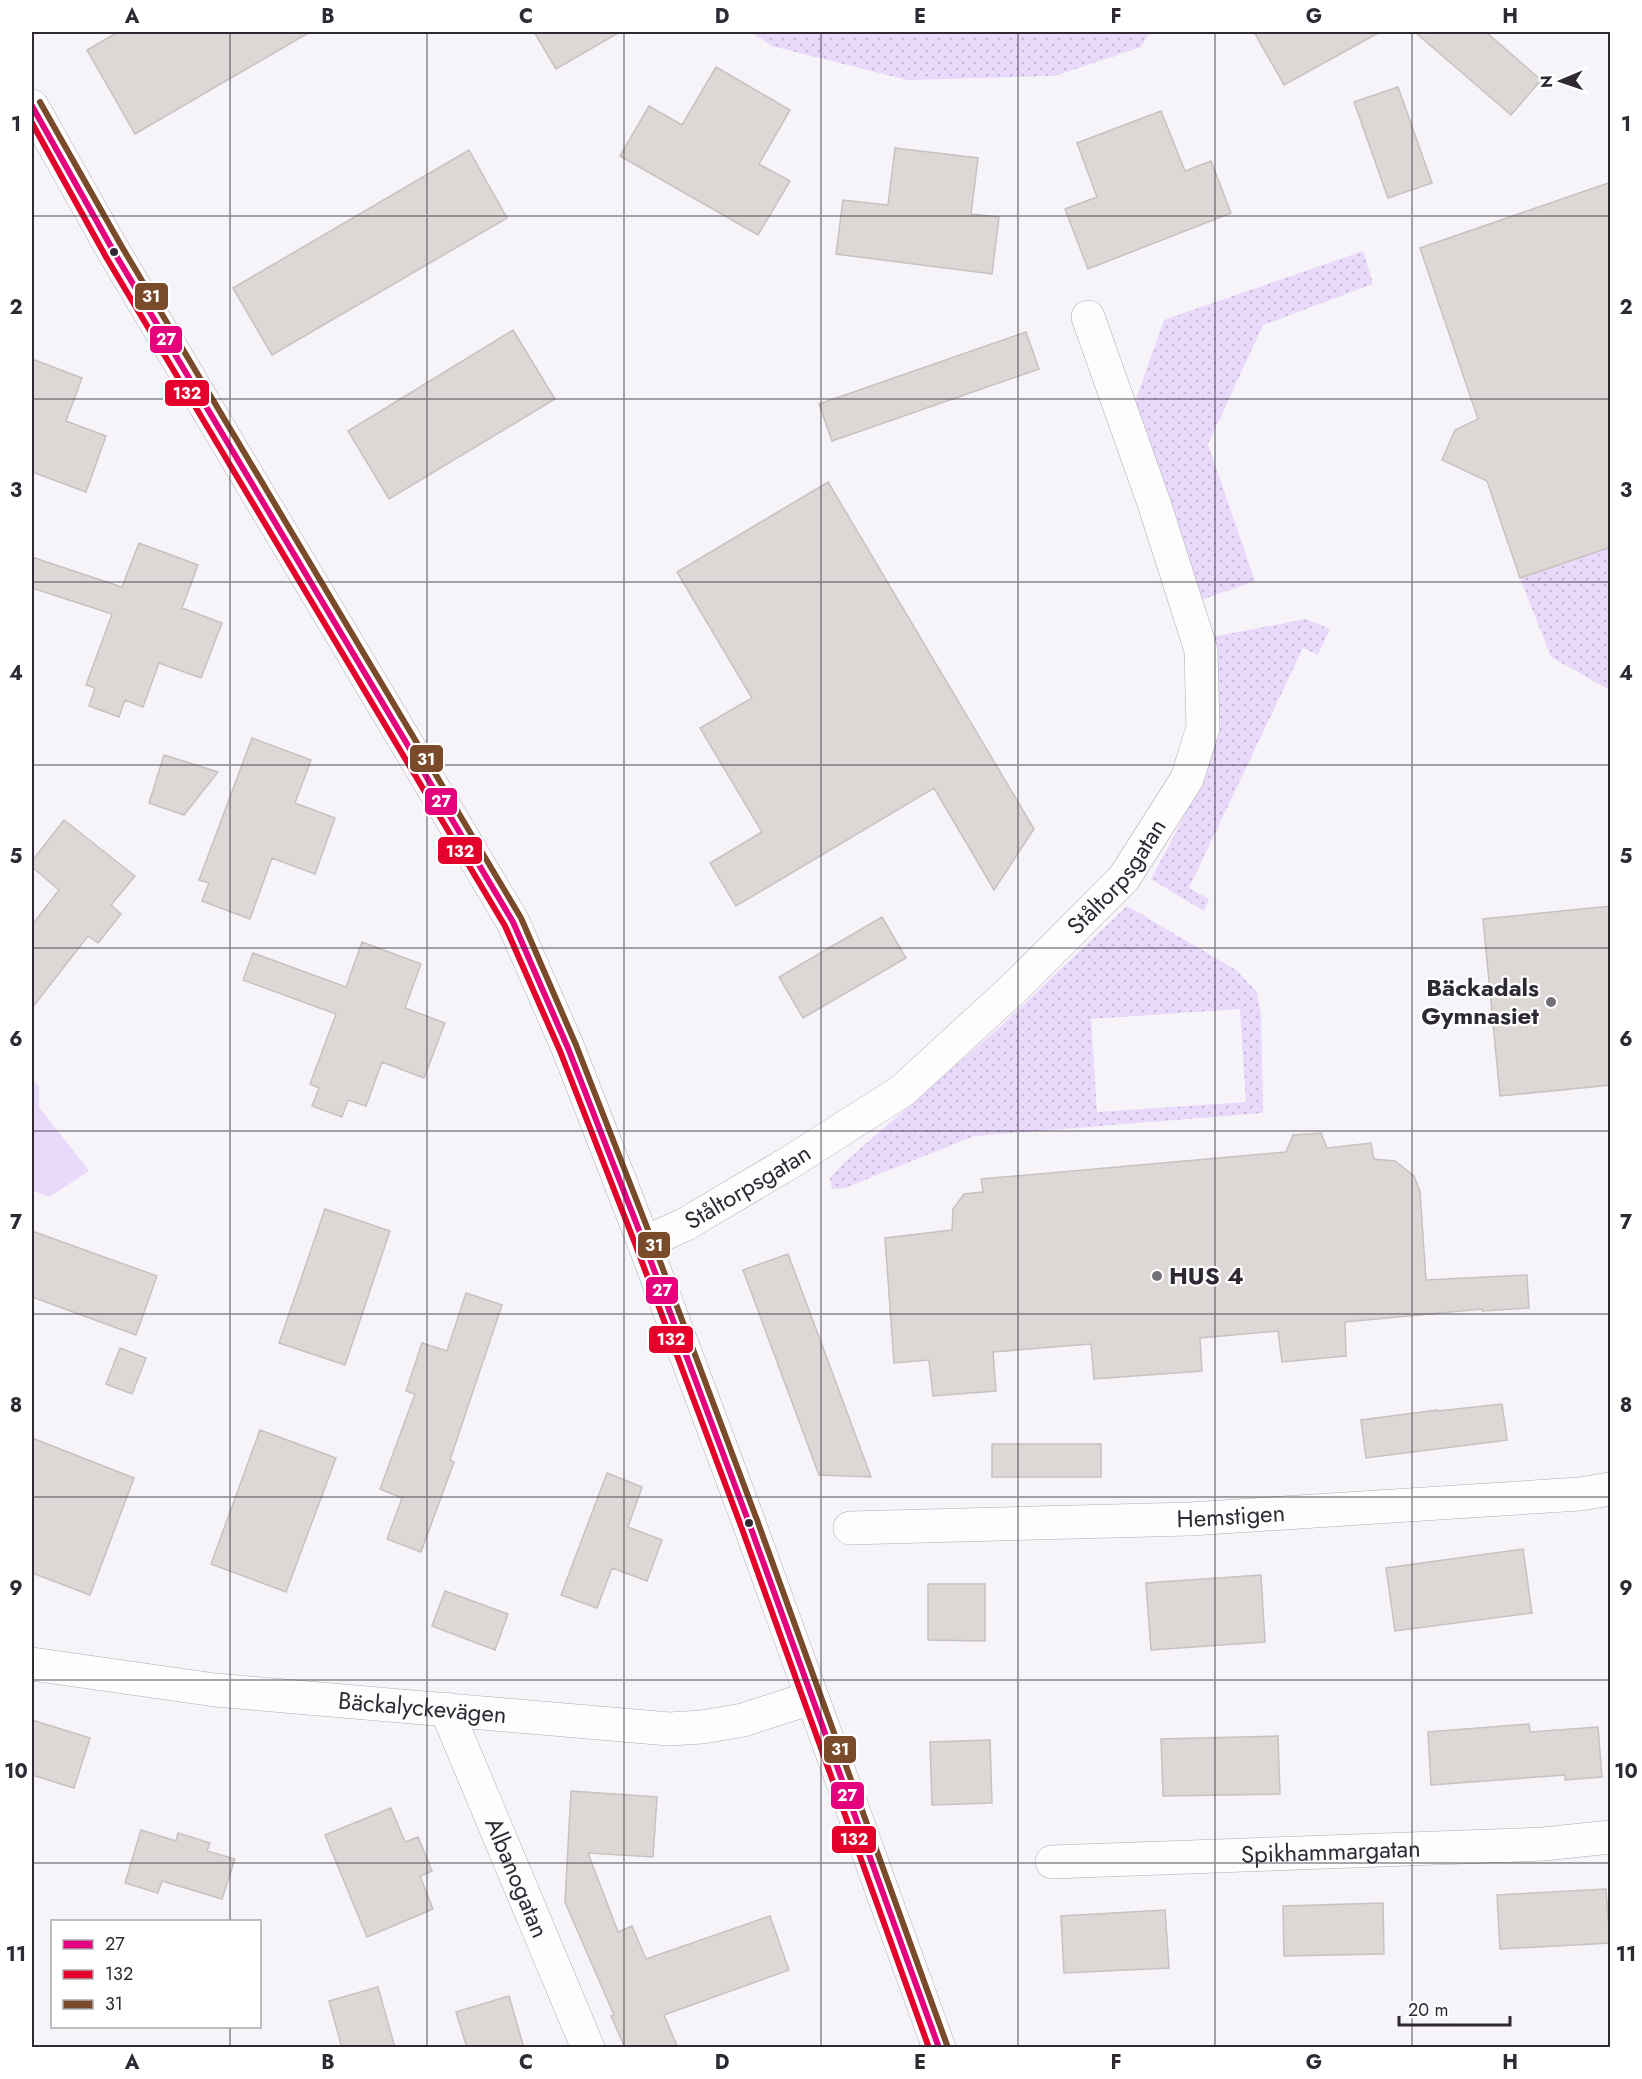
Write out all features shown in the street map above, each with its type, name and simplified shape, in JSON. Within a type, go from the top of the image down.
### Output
[{"type":"street","points":[[32,105],[114,252],[513,922],[568,1048],[644,1243],[749,1523],[939,2048]]},
{"type":"street","name":"Ståltorpsgatan","points":[[644,1243],[686,1224],[903,1091],[1012,990],[1124,878],[1187,778],[1203,728],[1201,650],[1190,623],[1154,503],[1088,317]]},
{"type":"street","name":"Hemstigen","points":[[849,1528],[1190,1519],[1580,1494],[1611,1489]]},
{"type":"street","name":"Bäckalyckevägen","points":[[32,1664],[215,1690],[669,1729],[702,1727],[743,1720],[811,1698]]},
{"type":"street","name":"Albanogatan","points":[[446,1709],[588,2048]]},
{"type":"street","name":"Spikhammargatan","points":[[1052,1862],[1544,1844],[1611,1837]]},
{"type":"shaded area","points":[[751,32],[1150,32],[1141,47],[1055,76],[907,80],[772,46]]},
{"type":"shaded area","points":[[1363,251],[1373,284],[1263,325],[1208,444],[1255,581],[1201,600],[1135,402],[1164,320]]},
{"type":"shaded area","points":[[1610,547],[1610,690],[1551,657],[1520,578]]},
{"type":"shaded area","points":[[1306,619],[1330,629],[1318,655],[1303,648],[1189,888],[1209,899],[1204,911],[1151,879],[1194,796],[1217,728],[1219,698],[1212,637]]},
{"type":"shaded area","points":[[1127,906],[1236,970],[1256,991],[1261,1012],[1263,1113],[974,1136],[845,1188],[832,1189],[830,1178],[845,1162],[1002,1025]],"holes":[[[1240,1009],[1246,1102],[1097,1112],[1091,1019]]]},
{"type":"shaded area","points":[[32,1080],[39,1086],[39,1107],[89,1171],[49,1197],[32,1190]]},
{"type":"building","points":[[118,32],[310,32],[135,134],[87,50]]},
{"type":"building","points":[[534,32],[620,32],[556,69]]},
{"type":"building","points":[[1254,32],[1380,32],[1284,85]]},
{"type":"building","points":[[1415,32],[1486,32],[1541,80],[1511,115]]},
{"type":"building","points":[[716,67],[790,110],[759,164],[790,181],[758,235],[620,156],[649,106],[682,125]]},
{"type":"building","points":[[1398,87],[1432,183],[1388,198],[1354,102]]},
{"type":"building","points":[[1161,111],[1185,171],[1211,161],[1231,213],[1088,269],[1065,209],[1097,197],[1077,143]]},
{"type":"building","points":[[895,148],[978,158],[971,214],[999,217],[992,274],[836,254],[843,200],[888,205]]},
{"type":"building","points":[[469,150],[507,218],[272,355],[233,288]]},
{"type":"building","points":[[1611,182],[1611,547],[1520,578],[1487,481],[1442,460],[1455,430],[1478,419],[1420,248]]},
{"type":"building","points":[[513,330],[555,399],[389,499],[348,431]]},
{"type":"building","points":[[1026,332],[1039,369],[832,441],[819,404]]},
{"type":"building","points":[[32,359],[82,378],[66,421],[106,436],[86,492],[32,472]]},
{"type":"building","points":[[828,482],[1034,829],[994,890],[934,788],[736,906],[710,863],[762,832],[700,728],[752,698],[677,572]]},
{"type":"building","points":[[139,543],[198,565],[182,608],[222,623],[201,678],[159,663],[143,707],[125,700],[119,717],[89,706],[95,688],[86,685],[112,614],[32,588],[32,557],[122,587]]},
{"type":"building","points":[[252,738],[311,760],[295,803],[335,818],[315,874],[272,858],[250,919],[202,901],[209,883],[199,880]]},
{"type":"building","points":[[164,755],[218,772],[184,815],[149,803]]},
{"type":"building","points":[[64,820],[135,876],[111,905],[121,914],[98,943],[88,936],[32,1008],[32,925],[59,890],[32,867],[32,861]]},
{"type":"building","name":"Bäckadals Gymnasiet","points":[[1611,906],[1611,1085],[1500,1096],[1483,919]]},
{"type":"building","points":[[882,917],[906,958],[803,1018],[779,977]]},
{"type":"building","points":[[362,942],[421,964],[405,1008],[445,1023],[424,1078],[382,1062],[366,1106],[348,1100],[342,1117],[312,1106],[319,1088],[310,1084],[336,1014],[243,980],[253,953],[346,987]]},
{"type":"building","name":"HUS 4","points":[[1321,1133],[1327,1148],[1371,1143],[1374,1159],[1395,1161],[1414,1176],[1420,1192],[1426,1280],[1527,1275],[1529,1308],[1482,1311],[1482,1309],[1345,1322],[1346,1356],[1282,1362],[1278,1331],[1200,1338],[1202,1371],[1094,1379],[1091,1344],[993,1352],[996,1391],[933,1396],[929,1360],[894,1363],[885,1238],[952,1230],[953,1209],[964,1194],[983,1192],[981,1179],[1286,1152],[1293,1135]]},
{"type":"building","points":[[325,1209],[390,1231],[345,1365],[279,1343]]},
{"type":"building","points":[[32,1231],[157,1276],[136,1335],[32,1297]]},
{"type":"building","points":[[788,1254],[871,1477],[819,1475],[743,1270]]},
{"type":"building","points":[[466,1293],[502,1305],[450,1460],[454,1462],[421,1552],[387,1539],[402,1498],[380,1489],[415,1394],[406,1391],[422,1343],[447,1351]]},
{"type":"building","points":[[120,1348],[146,1358],[132,1394],[106,1384]]},
{"type":"building","points":[[1502,1404],[1507,1440],[1366,1458],[1361,1420]]},
{"type":"building","points":[[260,1430],[336,1458],[286,1592],[211,1564]]},
{"type":"building","points":[[32,1438],[134,1478],[90,1595],[32,1573]]},
{"type":"building","points":[[992,1444],[1101,1444],[1101,1477],[992,1477]]},
{"type":"building","points":[[607,1473],[642,1487],[628,1527],[662,1540],[647,1581],[612,1568],[597,1608],[561,1595]]},
{"type":"building","points":[[1523,1549],[1532,1613],[1395,1631],[1386,1568]]},
{"type":"building","points":[[1261,1575],[1265,1642],[1151,1650],[1146,1583]]},
{"type":"building","points":[[928,1584],[985,1584],[985,1641],[928,1640]]},
{"type":"building","points":[[445,1591],[508,1614],[495,1650],[432,1626]]},
{"type":"building","points":[[32,1720],[90,1738],[74,1788],[32,1775]]},
{"type":"building","points":[[1529,1724],[1530,1732],[1598,1727],[1602,1777],[1565,1780],[1565,1775],[1431,1785],[1428,1732]]},
{"type":"building","points":[[1278,1736],[1280,1794],[1163,1796],[1161,1739]]},
{"type":"building","points":[[990,1740],[992,1803],[932,1805],[930,1742]]},
{"type":"building","points":[[571,1791],[657,1797],[653,1857],[588,1853],[618,1932],[632,1926],[646,1959],[770,1916],[789,1970],[664,2015],[678,2048],[625,2048],[611,2016],[614,2015],[565,1902]]},
{"type":"building","points":[[391,1808],[405,1842],[418,1837],[432,1871],[420,1876],[433,1909],[367,1937],[325,1835]]},
{"type":"building","points":[[141,1830],[176,1841],[178,1833],[210,1843],[207,1851],[235,1859],[222,1899],[162,1881],[158,1893],[125,1883]]},
{"type":"building","points":[[1606,1889],[1610,1943],[1500,1949],[1497,1895]]},
{"type":"building","points":[[1383,1903],[1384,1954],[1284,1956],[1283,1906]]},
{"type":"building","points":[[1165,1910],[1169,1968],[1064,1973],[1061,1916]]},
{"type":"building","points":[[378,1987],[395,2048],[342,2048],[329,2001]]},
{"type":"building","points":[[509,1996],[524,2048],[467,2048],[456,2012]]},
{"type":"transit line","name":"31","points":[[40,102],[122,247],[521,918],[576,1045],[652,1240],[757,1520],[947,2045]]},
{"type":"transit line","name":"27","points":[[32,106],[114,252],[513,922],[568,1048],[644,1243],[749,1523],[939,2048]]},
{"type":"transit line","name":"132","points":[[32,123],[106,257],[505,926],[560,1051],[636,1246],[741,1526],[929,2048]]},
{"type":"place","name":"Bäckadals Gymnasiet","points":[[1551,1002]]},
{"type":"place","name":"HUS 4","points":[[1157,1276]]}]
